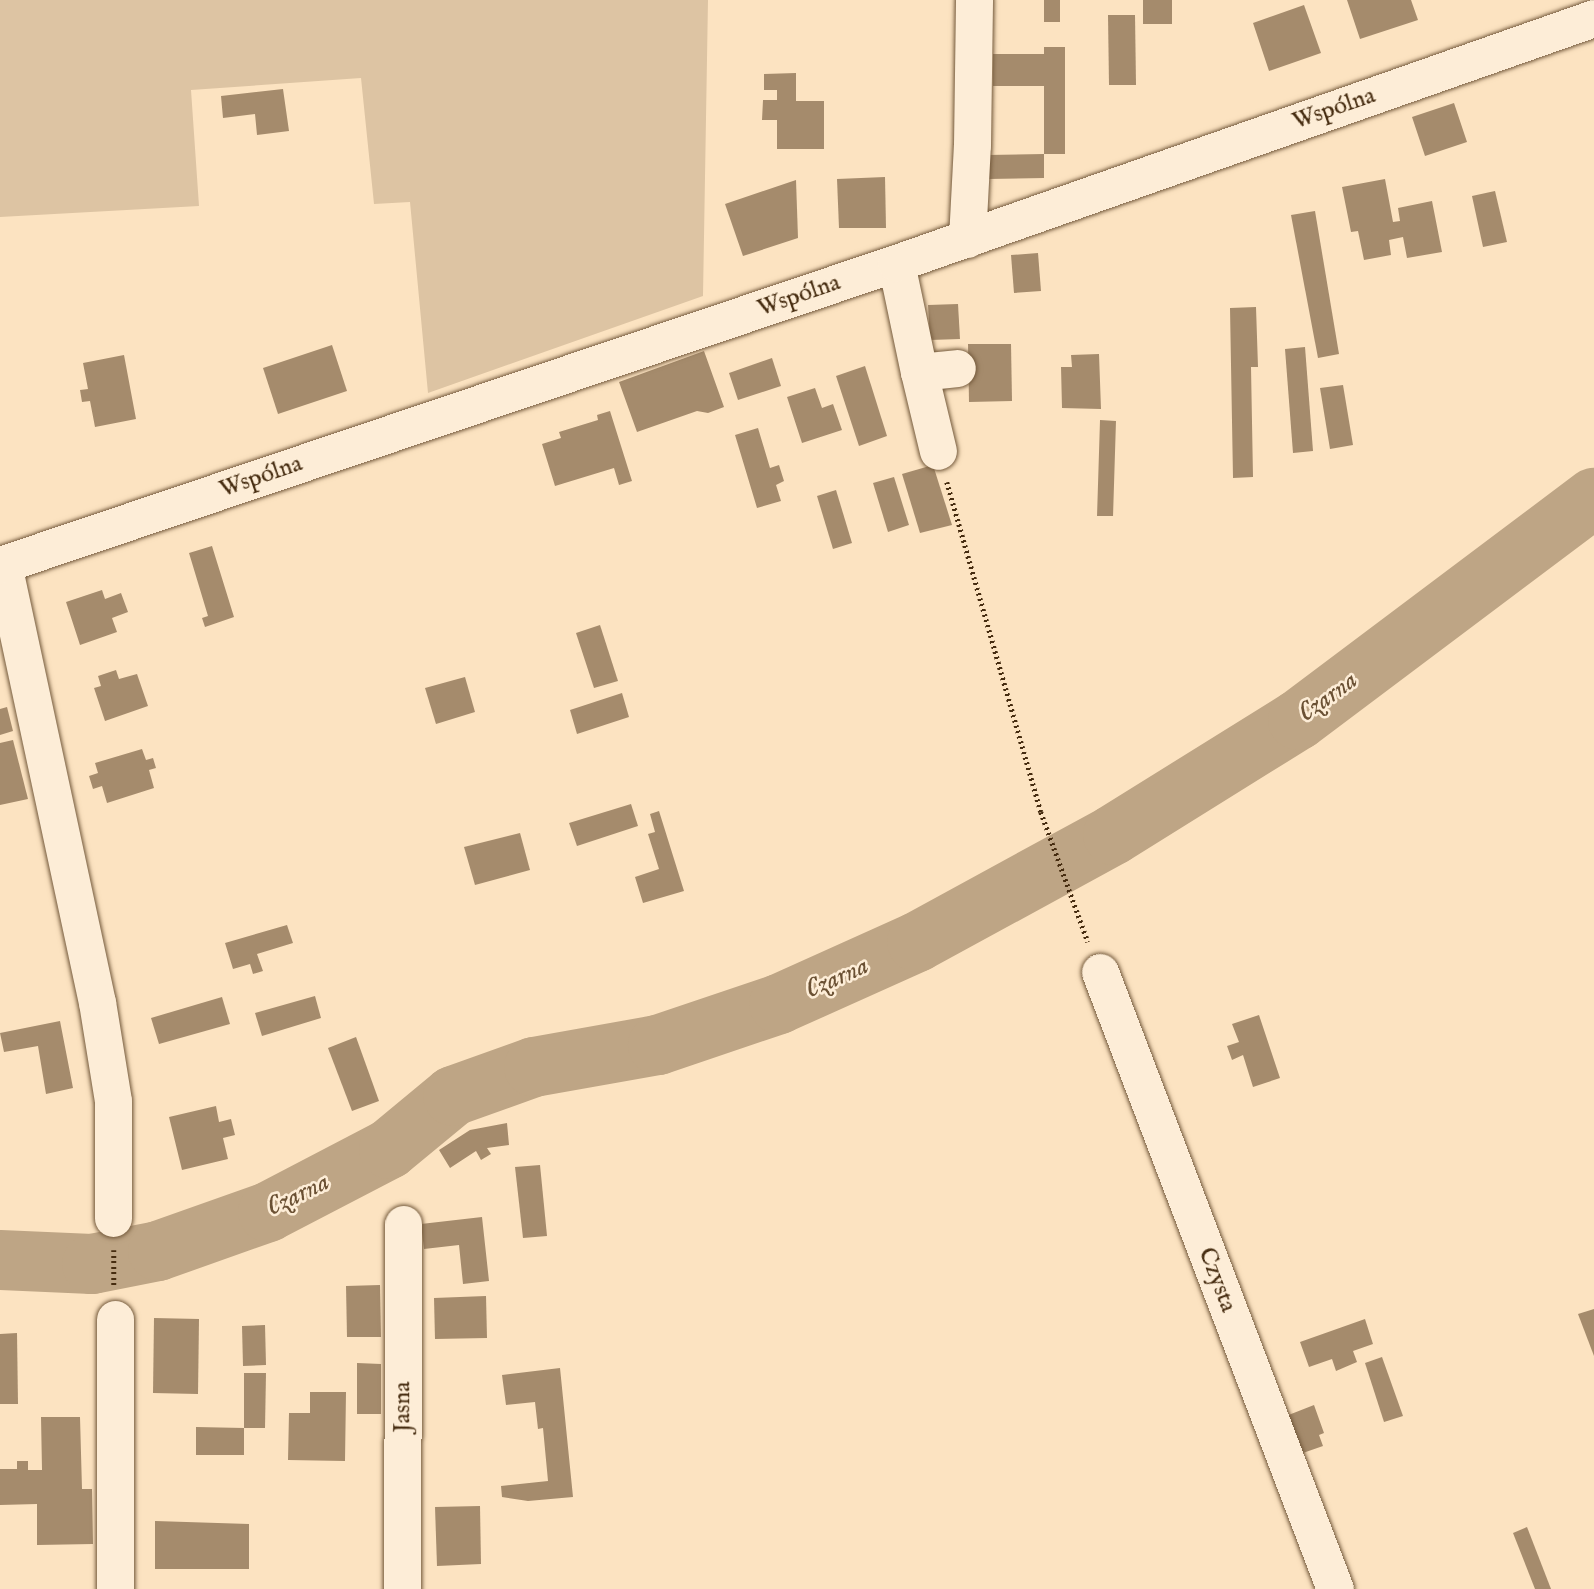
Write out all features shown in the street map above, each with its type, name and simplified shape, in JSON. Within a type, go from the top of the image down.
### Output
[{"type":"street","points":[[967,239],[972,145],[974,0]]},
{"type":"street","name":"Wspólna","points":[[1,564],[967,239],[1594,18]]},
{"type":"street","points":[[896,263],[938,451]]},
{"type":"street","points":[[919,372],[957,368]]},
{"type":"street","points":[[1,564],[97,1002],[113,1101],[113,1218]]},
{"type":"street","name":"Czysta","points":[[1100,972],[1335,1589]]},
{"type":"street","name":"Jasna","points":[[402,1589],[403,1224]]},
{"type":"street","points":[[115,1318],[115,1589]]},
{"type":"path","points":[[938,451],[1041,813],[1100,972]]},
{"type":"path","points":[[113,1218],[115,1318]]},
{"type":"shaded area","points":[[0,0],[708,0],[703,296],[428,393],[410,202],[374,204],[361,78],[191,90],[199,206],[0,217]]},
{"type":"building","points":[[1044,0],[1060,0],[1060,22],[1044,22]]},
{"type":"building","points":[[1143,0],[1172,0],[1172,24],[1143,24]]},
{"type":"building","points":[[1347,0],[1411,0],[1418,20],[1360,39]]},
{"type":"building","points":[[1304,5],[1321,53],[1269,71],[1253,23]]},
{"type":"building","points":[[1108,15],[1135,15],[1136,85],[1109,85]]},
{"type":"building","points":[[1044,47],[1065,47],[1065,154],[1044,154],[1044,86],[993,86],[993,54],[1044,54]]},
{"type":"building","points":[[796,73],[796,101],[824,101],[824,149],[777,149],[777,120],[762,120],[763,100],[777,100],[777,90],[764,90],[764,74]]},
{"type":"building","points":[[283,89],[289,131],[257,135],[255,114],[223,118],[221,96]]},
{"type":"building","points":[[1454,103],[1467,142],[1425,156],[1412,117]]},
{"type":"building","points":[[1044,154],[1044,178],[988,179],[987,155]]},
{"type":"building","points":[[885,177],[886,228],[839,228],[837,179]]},
{"type":"building","points":[[1385,179],[1393,222],[1400,221],[1398,208],[1432,201],[1442,252],[1407,258],[1403,237],[1389,240],[1391,255],[1364,260],[1358,231],[1351,232],[1342,187]]},
{"type":"building","points":[[796,180],[798,238],[743,256],[725,204]]},
{"type":"building","points":[[1495,191],[1507,242],[1483,247],[1472,196]]},
{"type":"building","points":[[1315,211],[1339,354],[1318,358],[1291,215]]},
{"type":"building","points":[[1038,253],[1041,291],[1014,293],[1011,255]]},
{"type":"building","points":[[958,304],[960,339],[930,340],[928,305]]},
{"type":"building","points":[[1256,307],[1258,367],[1251,367],[1253,477],[1233,478],[1230,308]]},
{"type":"building","points":[[968,344],[1011,344],[1012,401],[969,402]]},
{"type":"building","points":[[332,345],[347,391],[278,414],[263,368]]},
{"type":"building","points":[[1305,347],[1313,451],[1293,453],[1285,349]]},
{"type":"building","points":[[704,351],[724,407],[708,413],[697,411],[637,432],[619,382]]},
{"type":"building","points":[[1099,354],[1101,409],[1062,408],[1061,367],[1072,367],[1071,355]]},
{"type":"building","points":[[124,355],[136,419],[95,427],[90,401],[82,402],[80,390],[88,389],[83,363]]},
{"type":"building","points":[[772,358],[781,386],[738,400],[729,373]]},
{"type":"building","points":[[865,366],[887,436],[859,446],[836,376]]},
{"type":"building","points":[[1343,385],[1353,445],[1330,449],[1320,388]]},
{"type":"building","points":[[815,388],[822,408],[833,404],[842,430],[802,443],[787,397]]},
{"type":"building","points":[[610,411],[632,481],[619,485],[614,468],[555,486],[542,444],[561,438],[559,432],[598,420],[597,415]]},
{"type":"building","points":[[1100,420],[1116,421],[1113,516],[1097,516]]},
{"type":"building","points":[[758,428],[770,468],[779,465],[784,481],[776,485],[781,501],[757,508],[735,435]]},
{"type":"building","points":[[933,465],[952,525],[920,533],[902,474]]},
{"type":"building","points":[[894,477],[909,525],[888,532],[873,483]]},
{"type":"building","points":[[836,490],[852,543],[833,549],[817,496]]},
{"type":"building","points":[[212,546],[234,617],[205,627],[202,618],[208,616],[189,553]]},
{"type":"building","points":[[102,590],[105,599],[121,593],[128,612],[112,618],[117,632],[80,645],[66,602]]},
{"type":"building","points":[[600,625],[618,681],[594,688],[576,633]]},
{"type":"building","points":[[116,670],[119,679],[137,674],[148,706],[105,721],[94,688],[101,686],[98,676]]},
{"type":"building","points":[[465,677],[475,712],[436,724],[425,688]]},
{"type":"building","points":[[622,693],[629,717],[577,734],[570,710]]},
{"type":"building","points":[[7,707],[13,731],[0,735],[0,709]]},
{"type":"building","points":[[13,740],[28,799],[0,805],[0,743]]},
{"type":"building","points":[[142,749],[146,760],[153,758],[156,768],[149,770],[154,788],[107,803],[102,786],[93,789],[89,776],[98,773],[95,763]]},
{"type":"building","points":[[631,804],[638,826],[577,846],[569,823]]},
{"type":"building","points":[[659,811],[684,891],[643,903],[635,877],[659,869],[648,834],[655,832],[650,814]]},
{"type":"building","points":[[520,833],[530,870],[475,885],[464,847]]},
{"type":"building","points":[[287,925],[293,943],[257,954],[263,971],[253,974],[250,964],[233,969],[225,943]]},
{"type":"building","points":[[315,996],[321,1018],[262,1036],[255,1013]]},
{"type":"building","points":[[222,997],[230,1024],[159,1044],[151,1018]]},
{"type":"building","points":[[1259,1015],[1280,1078],[1253,1087],[1243,1055],[1232,1060],[1227,1046],[1239,1042],[1232,1024]]},
{"type":"building","points":[[60,1021],[73,1088],[46,1094],[38,1046],[4,1052],[0,1033]]},
{"type":"building","points":[[356,1037],[379,1101],[352,1111],[328,1048]]},
{"type":"building","points":[[216,1106],[219,1122],[231,1119],[235,1135],[223,1138],[228,1159],[182,1170],[169,1117]]},
{"type":"building","points":[[507,1123],[509,1145],[487,1148],[491,1154],[481,1160],[476,1151],[450,1168],[439,1150],[470,1130]]},
{"type":"building","points":[[540,1165],[547,1236],[523,1238],[515,1167]]},
{"type":"building","points":[[482,1217],[489,1281],[463,1284],[459,1245],[424,1249],[421,1224]]},
{"type":"building","points":[[380,1285],[381,1337],[347,1337],[346,1286]]},
{"type":"building","points":[[486,1296],[487,1338],[435,1339],[434,1298]]},
{"type":"building","points":[[1594,1309],[1594,1356],[1578,1314]]},
{"type":"building","points":[[154,1318],[199,1319],[198,1394],[153,1393]]},
{"type":"building","points":[[1365,1319],[1373,1344],[1353,1351],[1357,1362],[1336,1371],[1332,1359],[1309,1367],[1300,1342]]},
{"type":"building","points":[[265,1325],[266,1365],[243,1366],[242,1326]]},
{"type":"building","points":[[17,1333],[18,1404],[0,1404],[0,1334]]},
{"type":"building","points":[[1382,1357],[1403,1416],[1384,1422],[1365,1363]]},
{"type":"building","points":[[357,1363],[381,1364],[381,1414],[357,1414]]},
{"type":"building","points":[[560,1368],[573,1497],[528,1501],[502,1497],[501,1486],[548,1481],[543,1428],[538,1429],[535,1402],[506,1405],[502,1375]]},
{"type":"building","points":[[244,1373],[266,1373],[265,1428],[244,1428]]},
{"type":"building","points":[[310,1392],[346,1392],[345,1461],[288,1460],[289,1413],[310,1413]]},
{"type":"building","points":[[1314,1405],[1324,1433],[1319,1435],[1323,1446],[1300,1454],[1286,1416]]},
{"type":"building","points":[[41,1417],[80,1417],[82,1489],[92,1489],[93,1544],[37,1545],[37,1504],[0,1505],[0,1469],[17,1469],[17,1461],[28,1461],[28,1470],[42,1470]]},
{"type":"building","points":[[196,1427],[244,1428],[244,1455],[196,1455]]},
{"type":"building","points":[[480,1506],[481,1564],[437,1566],[435,1507]]},
{"type":"building","points":[[155,1521],[249,1524],[249,1569],[155,1569]]},
{"type":"building","points":[[1527,1527],[1551,1589],[1535,1589],[1513,1533]]},
{"type":"waterway","name":"Czarna","points":[[0,1260],[92,1264],[158,1251],[268,1212],[389,1149],[453,1096],[534,1067],[658,1045],[779,1004],[917,942],[1113,835],[1298,720],[1594,498]]}]
